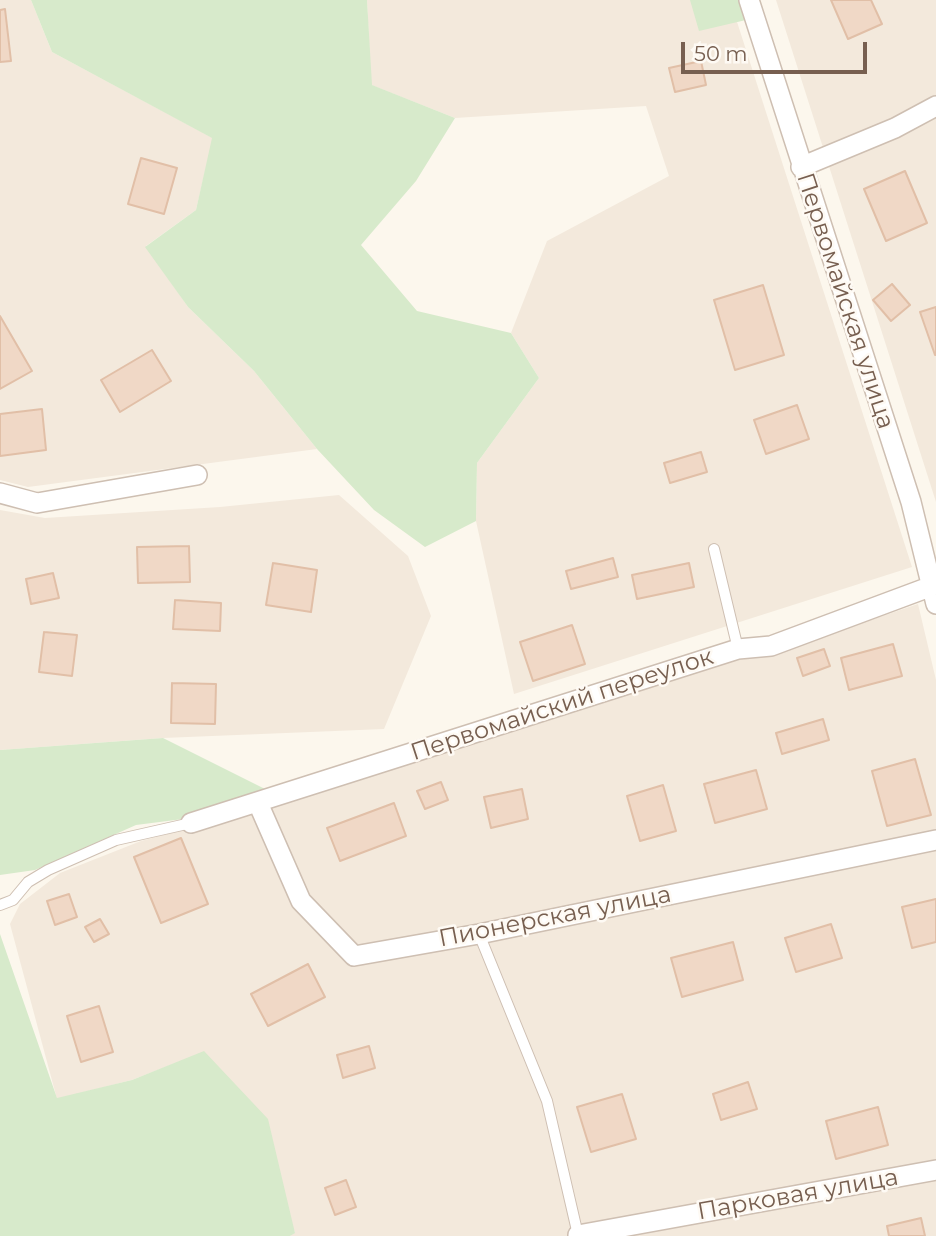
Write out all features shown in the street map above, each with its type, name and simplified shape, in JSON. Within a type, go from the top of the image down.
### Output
[{"type":"street","name":"Первомайская улица","points":[[749,0],[911,502],[934,595]]},
{"type":"street","points":[[801,167],[895,128],[936,106]]},
{"type":"street","points":[[0,494],[37,502],[197,475]]},
{"type":"street","name":"Первомайский переулок","points":[[191,823],[738,649],[771,646],[934,595]]},
{"type":"street","name":"Пионерская улица","points":[[258,803],[301,901],[354,956],[479,934],[936,840]]},
{"type":"street","name":"Парковая улица","points":[[578,1236],[936,1170]]},
{"type":"lane","points":[[714,549],[738,649]]},
{"type":"lane","points":[[0,905],[13,900],[28,882],[48,870],[105,845],[191,823]]},
{"type":"lane","points":[[479,934],[547,1101],[578,1236]]},
{"type":"shaded area","points":[[0,0],[31,0],[52,52],[213,138],[196,210],[146,246],[188,307],[254,371],[317,449],[28,487],[0,480]]},
{"type":"shaded area","points":[[367,0],[730,0],[912,567],[514,694],[476,521],[477,463],[539,378],[511,333],[547,241],[669,176],[646,106],[455,118],[371,85]]},
{"type":"shaded area","points":[[776,0],[936,0],[936,502]]},
{"type":"shaded area","points":[[339,495],[408,556],[431,616],[384,729],[163,738],[0,750],[0,510],[45,518],[220,507]]},
{"type":"shaded area","points":[[918,604],[936,680],[936,1236],[290,1236],[295,1232],[204,1052],[132,1080],[57,1099],[10,924],[20,904],[60,873],[141,841],[228,818],[734,661],[771,654]]},
{"type":"green space","points":[[31,0],[367,0],[372,85],[455,118],[416,181],[361,245],[417,311],[511,333],[539,378],[477,463],[476,521],[425,547],[374,510],[317,449],[254,371],[188,307],[145,247],[196,210],[212,138],[52,52]]},
{"type":"green space","points":[[690,0],[741,0],[746,20],[699,31]]},
{"type":"green space","points":[[163,738],[273,793],[191,818],[136,825],[35,870],[0,875],[0,750]]},
{"type":"green space","points":[[0,934],[57,1098],[132,1080],[204,1051],[268,1119],[295,1233],[290,1236],[0,1236]]},
{"type":"building","points":[[831,0],[871,0],[882,24],[848,39]]},
{"type":"building","points":[[5,9],[11,61],[0,62],[0,10]]},
{"type":"building","points":[[701,61],[706,85],[675,92],[669,68]]},
{"type":"building","points":[[141,158],[177,168],[164,214],[128,204]]},
{"type":"building","points":[[905,171],[927,223],[886,241],[864,189]]},
{"type":"building","points":[[892,284],[910,305],[891,321],[873,300]]},
{"type":"building","points":[[763,285],[784,355],[735,370],[714,300]]},
{"type":"building","points":[[936,307],[936,355],[935,355],[920,312]]},
{"type":"building","points":[[0,316],[32,371],[0,389]]},
{"type":"building","points":[[152,350],[171,381],[120,412],[101,380]]},
{"type":"building","points":[[797,405],[809,439],[766,454],[754,420]]},
{"type":"building","points":[[42,409],[46,450],[0,456],[0,414]]},
{"type":"building","points":[[701,452],[707,472],[670,483],[664,463]]},
{"type":"building","points":[[189,546],[190,582],[138,583],[137,547]]},
{"type":"building","points":[[613,558],[618,577],[571,589],[566,571]]},
{"type":"building","points":[[273,563],[317,570],[311,612],[266,605]]},
{"type":"building","points":[[689,563],[694,587],[637,599],[632,575]]},
{"type":"building","points":[[53,573],[59,598],[31,604],[26,579]]},
{"type":"building","points":[[175,600],[221,603],[220,631],[173,629]]},
{"type":"building","points":[[572,625],[585,664],[533,681],[520,642]]},
{"type":"building","points":[[44,632],[77,635],[72,676],[39,672]]},
{"type":"building","points":[[893,644],[902,676],[849,690],[841,658]]},
{"type":"building","points":[[824,649],[830,666],[803,676],[797,658]]},
{"type":"building","points":[[172,683],[216,684],[215,724],[171,723]]},
{"type":"building","points":[[823,719],[829,740],[782,754],[776,733]]},
{"type":"building","points":[[915,759],[931,815],[887,826],[872,771]]},
{"type":"building","points":[[756,770],[767,809],[715,823],[704,784]]},
{"type":"building","points":[[441,782],[448,800],[425,809],[417,791]]},
{"type":"building","points":[[663,785],[676,831],[640,841],[627,796]]},
{"type":"building","points":[[522,789],[528,819],[491,828],[484,797]]},
{"type":"building","points":[[394,803],[406,836],[340,861],[327,828]]},
{"type":"building","points":[[181,838],[208,904],[161,923],[134,857]]},
{"type":"building","points":[[69,894],[77,917],[55,925],[47,901]]},
{"type":"building","points":[[936,899],[936,942],[912,948],[902,907]]},
{"type":"building","points":[[100,919],[109,934],[94,942],[85,927]]},
{"type":"building","points":[[831,924],[842,958],[796,972],[785,938]]},
{"type":"building","points":[[733,942],[743,980],[682,997],[671,958]]},
{"type":"building","points":[[308,964],[325,997],[268,1026],[251,994]]},
{"type":"building","points":[[99,1006],[113,1052],[81,1062],[67,1016]]},
{"type":"building","points":[[369,1046],[375,1068],[343,1078],[337,1055]]},
{"type":"building","points":[[748,1082],[757,1109],[721,1120],[713,1094]]},
{"type":"building","points":[[622,1094],[636,1139],[591,1152],[577,1107]]},
{"type":"building","points":[[878,1107],[888,1145],[836,1159],[826,1121]]},
{"type":"building","points":[[346,1180],[356,1207],[335,1215],[325,1188]]},
{"type":"building","points":[[921,1218],[925,1236],[889,1236],[887,1226]]}]
